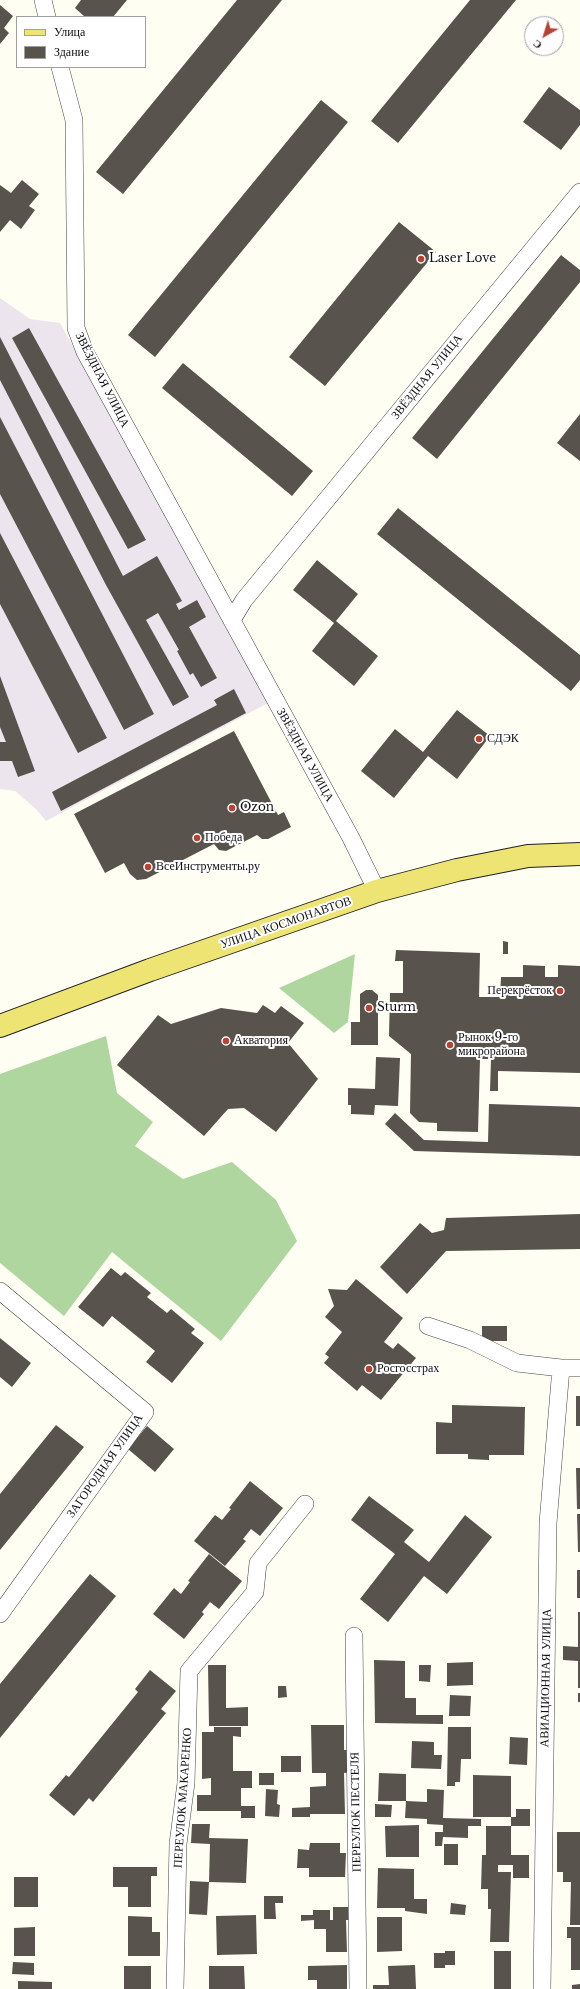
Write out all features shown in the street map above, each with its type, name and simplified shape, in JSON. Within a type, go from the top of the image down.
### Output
[{"type":"main road","name":"УЛИЦА КОСМОНАВТОВ","points":[[0,1026],[150,970],[377,891],[458,870],[528,856],[580,854]]},
{"type":"street","points":[[43,0],[47,16]]},
{"type":"street","name":"ЗВЁЗДНАЯ УЛИЦА","points":[[60,68],[74,120],[76,328],[86,352],[351,838],[377,891]]},
{"type":"street","name":"ЗВЁЗДНАЯ УЛИЦА","points":[[232,620],[249,594],[580,192]]},
{"type":"street","name":"ЗАГОРОДНАЯ УЛИЦА","points":[[0,1290],[145,1412],[0,1614]]},
{"type":"street","points":[[428,1326],[470,1340],[517,1363],[561,1368],[580,1368]]},
{"type":"street","name":"АВИАЦИОННАЯ УЛИЦА","points":[[542,1989],[548,1523],[561,1368]]},
{"type":"street","name":"ПЕРЕУЛОК МАКАРЕНКО","points":[[175,1989],[178,1844],[186,1783],[189,1671],[255,1592],[258,1563],[305,1504]]},
{"type":"street","name":"ПЕРЕУЛОК ПЕСТЕЛЯ","points":[[354,1636],[358,1989]]},
{"type":"shaded area","points":[[0,298],[30,319],[60,323],[268,703],[46,821],[36,809],[15,791],[0,789]]},
{"type":"green space","points":[[355,954],[348,1022],[334,1033],[279,988]]},
{"type":"green space","points":[[106,1036],[117,1093],[153,1122],[135,1146],[183,1179],[232,1162],[276,1200],[297,1241],[221,1341],[112,1252],[64,1316],[0,1263],[0,1074]]},
{"type":"building","points":[[81,0],[127,0],[114,16],[84,16],[75,8]]},
{"type":"building","points":[[237,0],[282,0],[123,194],[96,172]]},
{"type":"building","points":[[470,0],[516,0],[398,143],[371,121]]},
{"type":"building","points":[[0,5],[13,16],[4,28],[9,33],[0,44]]},
{"type":"building","points":[[549,87],[580,110],[580,125],[561,150],[523,122]]},
{"type":"building","points":[[321,100],[348,122],[155,357],[128,335]]},
{"type":"building","points":[[22,180],[39,194],[29,206],[35,210],[21,229],[10,220],[0,232],[0,185],[11,193]]},
{"type":"building","points":[[399,222],[436,252],[325,386],[289,357]]},
{"type":"building","points":[[561,255],[580,270],[580,282],[437,459],[412,438]]},
{"type":"building","points":[[29,328],[146,540],[128,549],[12,338]]},
{"type":"building","points":[[0,337],[123,576],[157,556],[182,601],[176,604],[179,610],[197,600],[206,617],[189,627],[217,678],[201,687],[193,673],[190,675],[177,651],[179,650],[158,613],[146,620],[189,697],[173,706],[106,585],[0,380]]},
{"type":"building","points":[[183,363],[313,471],[292,496],[162,388]]},
{"type":"building","points":[[580,414],[580,461],[557,443]]},
{"type":"building","points":[[0,417],[154,714],[124,730],[0,494]]},
{"type":"building","points":[[398,508],[580,655],[580,680],[571,691],[377,534]]},
{"type":"building","points":[[0,533],[107,738],[78,753],[0,604]]},
{"type":"building","points":[[317,560],[358,594],[336,621],[378,656],[354,686],[312,651],[334,623],[293,590]]},
{"type":"building","points":[[0,676],[35,771],[18,777],[12,761],[0,761],[0,742],[6,742],[0,727]]},
{"type":"building","points":[[234,689],[246,713],[61,811],[52,792],[217,705],[214,700]]},
{"type":"building","points":[[457,710],[490,736],[457,779],[428,756],[394,798],[361,771],[395,729],[423,752]]},
{"type":"building","points":[[234,731],[278,815],[284,812],[291,827],[268,839],[262,839],[257,835],[226,851],[219,850],[214,844],[146,879],[137,880],[130,874],[124,863],[105,873],[74,814]]},
{"type":"building","points":[[503,941],[508,942],[508,954],[503,954]]},
{"type":"building","name":"Рынок 9-го микрорайона","points":[[396,950],[480,953],[479,997],[500,997],[501,977],[523,977],[523,965],[545,966],[545,977],[558,977],[558,965],[580,966],[580,1073],[498,1071],[498,1091],[490,1091],[491,1059],[480,1059],[478,1132],[437,1131],[437,1123],[419,1122],[410,1113],[411,1054],[389,1036],[390,993],[403,993],[403,961],[395,961]]},
{"type":"building","name":"Sturm","points":[[366,990],[372,990],[378,995],[378,1045],[351,1045],[351,1022],[360,1022],[360,994]]},
{"type":"building","points":[[263,1005],[275,1013],[281,1006],[304,1023],[288,1043],[318,1079],[276,1132],[244,1108],[228,1109],[204,1136],[117,1065],[158,1015],[171,1024],[221,1008],[257,1013]]},
{"type":"building","points":[[376,1057],[400,1058],[398,1106],[375,1105],[374,1115],[351,1114],[351,1105],[348,1105],[348,1088],[375,1089]]},
{"type":"building","points":[[489,1104],[580,1107],[580,1156],[414,1151],[385,1124],[395,1113],[424,1140],[488,1142]]},
{"type":"building","points":[[580,1214],[580,1249],[446,1251],[407,1294],[380,1267],[420,1223],[432,1233],[444,1230],[446,1218]]},
{"type":"building","points":[[111,1268],[121,1276],[125,1272],[151,1293],[147,1297],[167,1313],[171,1309],[195,1329],[191,1333],[204,1343],[172,1383],[146,1362],[155,1351],[112,1316],[103,1327],[78,1307]]},
{"type":"building","points":[[356,1279],[403,1318],[384,1342],[393,1349],[398,1343],[416,1358],[381,1400],[362,1385],[357,1391],[324,1363],[329,1357],[325,1354],[342,1332],[325,1317],[334,1306],[328,1289],[347,1290]]},
{"type":"building","points":[[482,1326],[507,1326],[507,1341],[482,1341]]},
{"type":"building","points":[[0,1338],[31,1363],[12,1387],[0,1377]]},
{"type":"building","points":[[576,1396],[580,1396],[580,1426],[576,1426]]},
{"type":"building","points":[[452,1405],[525,1407],[524,1455],[489,1455],[489,1460],[468,1459],[468,1454],[436,1454],[436,1422],[452,1423]]},
{"type":"building","points":[[56,1425],[84,1447],[0,1550],[0,1494]]},
{"type":"building","points":[[147,1426],[174,1449],[155,1472],[128,1449]]},
{"type":"building","points":[[576,1468],[580,1468],[580,1509],[577,1509]]},
{"type":"building","points":[[250,1481],[283,1508],[260,1536],[251,1529],[243,1539],[246,1541],[225,1566],[194,1541],[215,1515],[222,1520],[231,1509],[229,1508]]},
{"type":"building","points":[[369,1496],[414,1530],[404,1542],[429,1562],[465,1515],[492,1537],[447,1594],[424,1576],[388,1622],[360,1599],[395,1554],[351,1520]]},
{"type":"building","points":[[577,1514],[580,1514],[580,1552],[578,1552]]},
{"type":"building","points":[[209,1554],[242,1581],[219,1609],[210,1602],[202,1612],[204,1614],[184,1639],[153,1614],[174,1588],[181,1594],[190,1582],[188,1581]]},
{"type":"building","points":[[577,1570],[580,1570],[580,1598],[577,1598]]},
{"type":"building","points":[[90,1574],[116,1596],[0,1738],[0,1684]]},
{"type":"building","points":[[578,1612],[580,1612],[580,1688],[578,1688],[578,1661],[563,1660],[563,1646],[578,1647]]},
{"type":"building","points":[[374,1660],[405,1661],[405,1698],[416,1698],[416,1715],[443,1715],[443,1724],[375,1723]]},
{"type":"building","points":[[473,1662],[473,1685],[447,1686],[447,1663]]},
{"type":"building","points":[[208,1665],[226,1665],[226,1708],[248,1707],[248,1726],[209,1726]]},
{"type":"building","points":[[419,1665],[431,1665],[430,1682],[419,1681]]},
{"type":"building","points":[[150,1670],[176,1691],[161,1709],[166,1713],[93,1802],[89,1798],[74,1816],[49,1795],[66,1775],[69,1777],[138,1692],[135,1689]]},
{"type":"building","points":[[278,1686],[286,1686],[287,1697],[278,1698]]},
{"type":"building","points":[[578,1693],[580,1693],[580,1702],[578,1702]]},
{"type":"building","points":[[450,1695],[471,1696],[470,1716],[449,1716]]},
{"type":"building","points":[[311,1725],[344,1725],[344,1750],[353,1750],[353,1772],[344,1773],[345,1814],[310,1814],[310,1817],[292,1817],[292,1808],[310,1807],[310,1787],[326,1786],[326,1773],[312,1773]]},
{"type":"building","points":[[214,1727],[241,1727],[241,1737],[233,1736],[233,1771],[252,1771],[252,1788],[241,1788],[241,1806],[255,1806],[255,1818],[241,1818],[241,1811],[197,1811],[197,1795],[211,1795],[211,1778],[202,1779],[202,1732],[214,1732]]},
{"type":"building","points":[[448,1727],[471,1727],[471,1759],[461,1759],[460,1782],[455,1782],[455,1786],[447,1786]]},
{"type":"building","points":[[510,1737],[528,1738],[527,1765],[509,1764]]},
{"type":"building","points":[[412,1741],[434,1742],[434,1755],[442,1755],[441,1769],[411,1768]]},
{"type":"building","points":[[281,1756],[301,1756],[301,1772],[281,1772]]},
{"type":"building","points":[[259,1773],[274,1773],[274,1785],[259,1785]]},
{"type":"building","points":[[379,1773],[406,1774],[406,1801],[378,1801]]},
{"type":"building","points":[[473,1775],[511,1776],[511,1817],[473,1817]]},
{"type":"building","points":[[266,1789],[278,1790],[277,1804],[280,1805],[279,1817],[265,1816]]},
{"type":"building","points":[[427,1789],[444,1790],[443,1818],[481,1819],[481,1826],[468,1826],[468,1838],[443,1837],[442,1846],[435,1846],[435,1832],[443,1832],[443,1825],[427,1824],[427,1819],[405,1818],[406,1801],[427,1802]]},
{"type":"building","points":[[375,1804],[392,1805],[391,1817],[375,1817]]},
{"type":"building","points":[[516,1809],[530,1809],[530,1826],[511,1826],[511,1817],[516,1817]]},
{"type":"building","points":[[192,1824],[210,1824],[209,1838],[248,1839],[246,1883],[209,1882],[210,1844],[191,1843]]},
{"type":"building","points":[[419,1825],[419,1857],[386,1857],[385,1826]]},
{"type":"building","points":[[486,1826],[511,1826],[511,1855],[529,1855],[529,1878],[513,1878],[513,1865],[498,1865],[498,1872],[511,1872],[509,1942],[490,1942],[491,1909],[488,1909],[488,1889],[481,1889],[482,1855],[486,1855]]},
{"type":"building","points":[[557,1832],[580,1832],[580,1925],[570,1925],[571,1882],[563,1882],[563,1872],[557,1872]]},
{"type":"building","points":[[310,1843],[340,1843],[340,1853],[346,1853],[345,1877],[309,1877],[309,1868],[297,1868],[298,1849],[309,1850]]},
{"type":"building","points":[[444,1844],[458,1844],[458,1865],[444,1865]]},
{"type":"building","points":[[113,1867],[157,1867],[157,1876],[151,1876],[151,1907],[128,1907],[128,1887],[113,1887]]},
{"type":"building","points":[[378,1868],[414,1869],[414,1899],[427,1899],[427,1914],[405,1911],[405,1908],[377,1908]]},
{"type":"building","points":[[14,1877],[38,1877],[38,1907],[14,1907]]},
{"type":"building","points":[[190,1881],[209,1882],[207,1915],[189,1914]]},
{"type":"building","points":[[264,1896],[283,1896],[283,1903],[275,1903],[276,1919],[264,1919]]},
{"type":"building","points":[[451,1903],[466,1905],[465,1915],[450,1914]]},
{"type":"building","points":[[333,1907],[353,1907],[353,1920],[346,1920],[347,1952],[326,1952],[326,1929],[314,1929],[314,1920],[301,1921],[301,1915],[313,1915],[313,1910],[330,1910],[330,1920],[333,1920]]},
{"type":"building","points":[[256,1915],[257,1954],[217,1955],[216,1916]]},
{"type":"building","points":[[128,1916],[152,1917],[152,1932],[160,1932],[160,1956],[128,1956]]},
{"type":"building","points":[[377,1917],[402,1917],[402,1951],[377,1952]]},
{"type":"building","points":[[35,1927],[35,1956],[14,1956],[14,1928]]},
{"type":"building","points":[[567,1927],[580,1927],[580,1970],[571,1970],[571,1938],[567,1938]]},
{"type":"building","points":[[445,1951],[455,1951],[455,1965],[445,1965],[445,1968],[434,1968],[434,1953],[445,1953]]},
{"type":"building","points":[[494,1951],[511,1951],[511,1989],[494,1989]]},
{"type":"building","points":[[13,1962],[34,1963],[34,1975],[12,1974]]},
{"type":"building","points":[[347,1965],[347,1989],[317,1989],[317,1980],[308,1980],[308,1966]]},
{"type":"building","points":[[415,1965],[416,1989],[373,1989],[373,1985],[389,1985],[388,1966]]},
{"type":"building","points":[[124,1966],[151,1966],[151,1989],[124,1989]]},
{"type":"building","points":[[209,1966],[244,1966],[245,1989],[209,1989]]},
{"type":"building","points":[[18,1981],[52,1982],[52,1989],[18,1989]]},
{"type":"building","points":[[580,1984],[580,1989],[572,1989],[572,1985]]},
{"type":"place","name":"Laser Love","points":[[421,259]]},
{"type":"place","name":"СДЭК","points":[[479,739]]},
{"type":"place","name":"Ozon","points":[[232,808]]},
{"type":"place","name":"Победа","points":[[197,838]]},
{"type":"place","name":"ВсеИнструменты.ру","points":[[148,867]]},
{"type":"place","name":"Перекрёсток","points":[[560,991]]},
{"type":"place","name":"Sturm","points":[[369,1008]]},
{"type":"place","name":"Акватория","points":[[226,1041]]},
{"type":"place","name":"Рынок 9-го микрорайона","points":[[450,1045]]},
{"type":"place","name":"Росгосстрах","points":[[369,1369]]}]
